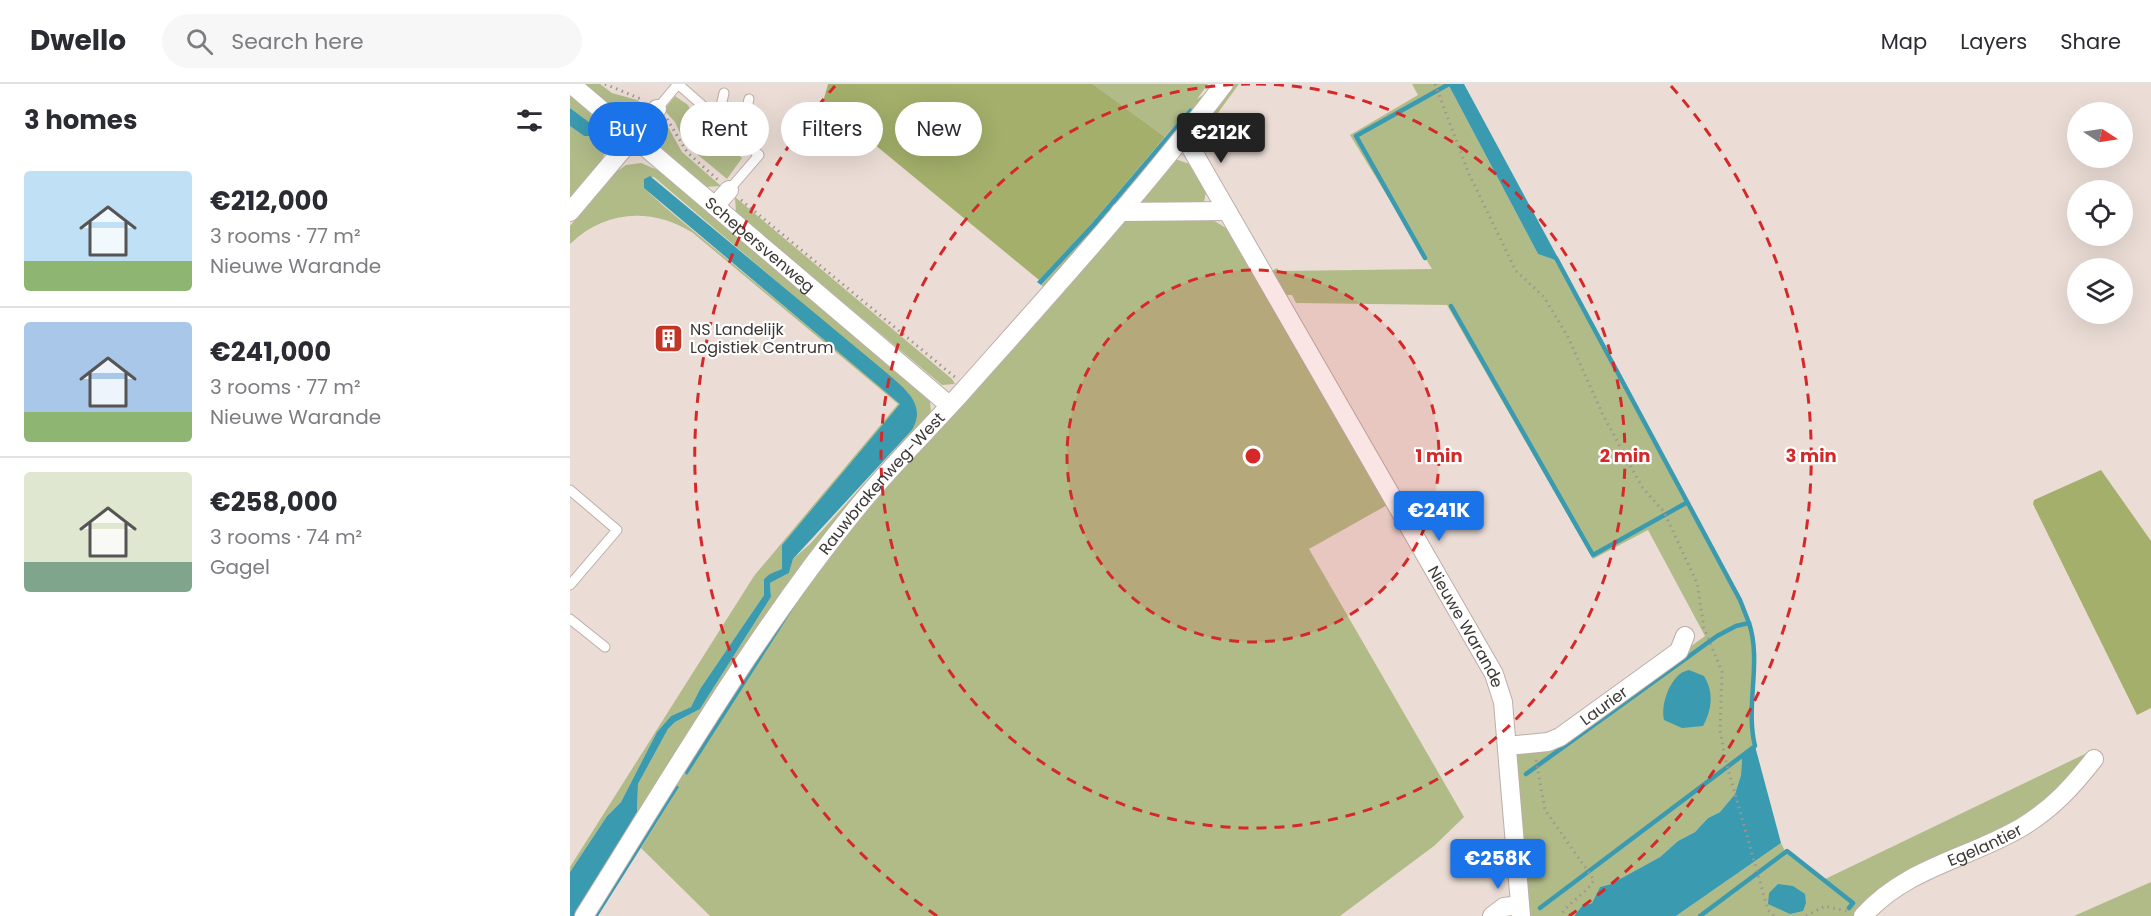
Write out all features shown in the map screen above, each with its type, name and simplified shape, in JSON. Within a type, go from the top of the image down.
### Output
[{"type":"street","name":"Schepersvenweg","points":[[571,84],[593,102]]},
{"type":"street","name":"Rauwbrakenweg-West","points":[[584,916],[686,754],[806,572],[863,501],[1120,212],[1224,84]]},
{"type":"street","name":"Nieuwe Warande","points":[[1184,136],[1494,674],[1503,702],[1520,911]]},
{"type":"street","points":[[570,212],[617,156]]},
{"type":"street","name":"Schepersvenweg","points":[[657,156],[950,405]]},
{"type":"street","points":[[715,206],[729,190]]},
{"type":"street","points":[[1120,212],[1227,211]]},
{"type":"street","name":"Laurier","points":[[1507,746],[1548,742],[1560,737],[1679,651],[1685,636]]},
{"type":"street","name":"Egelantier","points":[[1863,916],[1895,886],[2021,828],[2057,803],[2094,759]]},
{"type":"street","points":[[1492,916],[1504,907],[1520,911]]},
{"type":"lane","points":[[662,102],[678,84],[699,102]]},
{"type":"lane","points":[[722,102],[724,93]]},
{"type":"lane","points":[[729,190],[758,156]]},
{"type":"lane","points":[[570,490],[617,530],[570,585]]},
{"type":"lane","points":[[570,619],[605,647]]},
{"type":"path","name":"Schepersvenweg","points":[[605,84],[647,102]]},
{"type":"path","points":[[1436,86],[1469,174],[1516,271],[1544,297],[1568,337],[1603,415],[1642,487],[1664,512],[1698,583],[1704,628],[1713,645],[1722,672],[1720,731],[1726,762],[1768,910],[1774,916]]},
{"type":"path","name":"Schepersvenweg","points":[[668,120],[687,152],[729,190],[966,386]]},
{"type":"path","points":[[1536,762],[1543,803],[1549,819],[1594,880],[1589,888],[1571,901],[1560,916]]},
{"type":"path","points":[[1806,916],[1819,908],[1833,906],[1856,916]]},
{"type":"green space","points":[[582,84],[600,84],[612,93],[640,102],[604,102]]},
{"type":"green space","points":[[828,84],[1093,84],[1165,137],[1092,223],[1039,280],[883,151],[883,102],[823,102]]},
{"type":"green space","points":[[1093,84],[1208,84],[1197,99],[1220,84],[1047,290],[1041,285],[1096,226],[1194,110],[1190,108],[1165,137]]},
{"type":"green space","points":[[1230,84],[1239,84],[1201,136],[1206,114]]},
{"type":"green space","points":[[1412,84],[1448,84],[1538,254],[1555,260],[1744,609],[1753,637],[1752,735],[1755,746],[1742,758],[1741,775],[1735,794],[1720,812],[1708,818],[1695,832],[1678,841],[1660,857],[1611,884],[1600,887],[1592,903],[1582,906],[1574,916],[1528,916],[1515,755],[1520,750],[1558,743],[1705,636],[1648,530],[1593,559],[1447,305],[1296,303],[1292,295],[1283,295],[1270,272],[1277,268],[1279,271],[1432,269],[1350,135],[1418,95]]},
{"type":"green space","points":[[570,95],[588,111],[588,121],[570,108]]},
{"type":"green space","points":[[675,96],[684,102],[680,102],[680,133],[668,114],[668,105]]},
{"type":"green space","points":[[570,126],[584,136],[588,136],[588,156],[603,156],[596,169],[570,200]]},
{"type":"green space","points":[[668,127],[680,148],[680,156],[687,156],[721,186],[705,187],[668,156]]},
{"type":"green space","points":[[699,156],[740,156],[742,158],[727,179]]},
{"type":"green space","points":[[1172,158],[1190,164],[1206,192],[1204,202],[1199,204],[1140,203]]},
{"type":"green space","points":[[641,163],[660,171],[930,399],[931,415],[840,519],[579,916],[575,916],[637,812],[638,784],[668,729],[675,722],[700,709],[771,597],[770,583],[789,573],[793,559],[810,544],[912,430],[909,394],[654,177],[645,178],[644,188],[666,208],[901,404],[782,545],[782,569],[764,579],[764,595],[700,689],[691,707],[671,716],[657,732],[621,802],[607,816],[570,872],[570,867],[754,576],[898,404],[693,233],[677,225],[645,216],[629,216],[598,224],[570,244],[570,226],[613,174],[626,165]]},
{"type":"green space","points":[[735,197],[952,379],[955,384],[942,385],[736,213]]},
{"type":"green space","points":[[1128,219],[1213,220],[1229,230],[1389,504],[1309,549],[1464,817],[1434,846],[1340,916],[710,916],[641,848],[679,787],[656,810],[808,573],[1116,223]],"holes":[[[799,598],[687,774],[684,772]]]},
{"type":"green space","points":[[2101,470],[2151,541],[2151,708],[2137,715],[2033,504],[2034,500]]},
{"type":"green space","points":[[2087,753],[2073,779],[2041,807],[1856,916],[1676,916],[1781,843],[1786,853],[1823,880]]},
{"type":"green space","points":[[2151,882],[2151,916],[2074,916]]},
{"type":"water","points":[[1448,84],[1464,84],[1557,256],[1555,260],[1538,254]]},
{"type":"water","points":[[570,108],[588,121],[588,136],[584,136],[570,126]]},
{"type":"water","points":[[1190,108],[1194,110],[1096,226],[1041,285],[1037,282],[1092,223]]},
{"type":"water","points":[[650,176],[895,380],[912,398],[917,413],[912,430],[793,559],[789,573],[770,583],[771,597],[700,709],[675,722],[668,729],[638,784],[637,812],[575,916],[570,916],[570,872],[607,816],[621,802],[657,732],[671,716],[691,707],[700,689],[764,595],[764,579],[782,569],[782,545],[900,404],[644,188],[644,179]]},
{"type":"water","points":[[800,598],[687,775],[684,772],[778,624]]},
{"type":"water","points":[[1689,670],[1704,676],[1709,689],[1710,707],[1703,726],[1682,728],[1664,720],[1663,713],[1665,698],[1672,683],[1683,672]]},
{"type":"water","points":[[1755,746],[1781,843],[1676,916],[1574,916],[1582,906],[1592,903],[1600,887],[1611,884],[1660,857],[1678,841],[1695,832],[1708,818],[1720,812],[1735,794],[1741,775],[1742,758]]},
{"type":"water","points":[[675,784],[679,787],[598,916],[593,916]]},
{"type":"water","points":[[1778,884],[1793,886],[1805,894],[1806,903],[1803,911],[1790,914],[1768,904],[1769,893]]},
{"type":"waterway","points":[[1425,258],[1356,136],[1449,84]]},
{"type":"waterway","points":[[1556,258],[1740,600],[1749,623]]},
{"type":"waterway","points":[[1451,306],[1593,555],[1686,503]]},
{"type":"waterway","points":[[1526,774],[1717,636],[1736,626],[1749,623],[1754,653],[1752,731],[1755,746],[1540,908]]},
{"type":"waterway","points":[[1700,916],[1787,851],[1853,903],[1849,908]]},
{"type":"place","name":"NS Landelijk Logistiek Centrum","points":[[669,338]]}]
